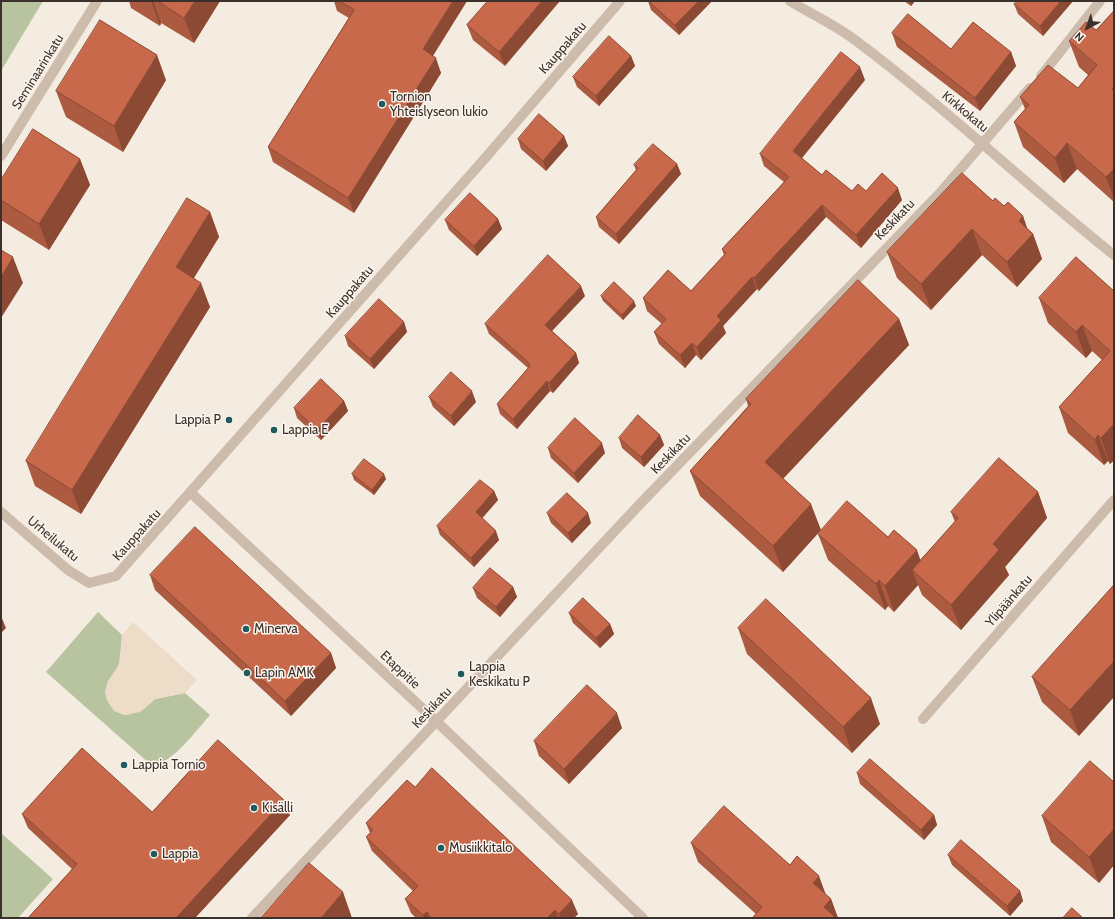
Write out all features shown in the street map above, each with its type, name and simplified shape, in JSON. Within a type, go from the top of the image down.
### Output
[{"type":"street","name":"Seminaarinkatu","points":[[1,156],[97,1]]},
{"type":"street","name":"Kauppakatu","points":[[89,583],[116,576],[173,514],[190,492],[488,156],[620,1]]},
{"type":"street","name":"Kirkkokatu","points":[[790,1],[854,39],[982,143],[1062,213],[1114,255]]},
{"type":"street","name":"Keskikatu","points":[[252,918],[640,504],[940,193],[1046,70],[1100,1]]},
{"type":"street","name":"Etappitie","points":[[190,492],[437,722],[643,918]]},
{"type":"street","name":"Ylipäänkatu","points":[[923,719],[1114,500]]},
{"type":"street","name":"Urheilukatu","points":[[1,512],[68,570],[89,583]]},
{"type":"green space","points":[[1,1],[43,1],[1,71]]},
{"type":"green space","points":[[98,612],[122,635],[119,663],[117,669],[108,682],[106,690],[107,700],[113,708],[121,714],[126,715],[145,708],[155,699],[185,693],[210,715],[182,747],[166,760],[158,764],[150,764],[46,672]]},
{"type":"green space","points":[[1,833],[53,879],[18,918],[1,918]]},
{"type":"shaded area","points":[[133,622],[197,680],[185,693],[155,699],[140,712],[126,715],[114,711],[107,700],[105,692],[108,681],[119,665],[122,635]]},
{"type":"building","points":[[158,1],[195,1],[184,18]]},
{"type":"building","points":[[339,1],[453,1],[423,49],[436,58],[348,198],[268,147],[354,10]]},
{"type":"building","points":[[488,1],[542,1],[499,52],[467,25]]},
{"type":"building","points":[[649,1],[699,1],[675,25]]},
{"type":"building","points":[[1017,1],[1061,1],[1040,26],[1014,4]]},
{"type":"building","points":[[1114,11],[1114,87],[1112,89],[1114,91],[1114,169],[1106,177],[1067,143],[1055,158],[1014,122],[1029,105],[1020,97],[1048,65],[1078,88],[1097,65],[1069,41],[1086,22],[1096,30]]},
{"type":"building","points":[[908,14],[951,49],[973,22],[1011,52],[975,98],[892,33]]},
{"type":"building","points":[[100,20],[157,55],[114,126],[56,91]]},
{"type":"building","points":[[609,36],[631,56],[596,96],[573,77]]},
{"type":"building","points":[[841,52],[860,67],[793,151],[822,175],[826,170],[852,191],[858,184],[866,191],[882,173],[898,188],[856,235],[822,205],[754,278],[752,277],[717,316],[721,320],[697,347],[692,343],[680,355],[654,332],[666,319],[643,298],[668,270],[691,291],[726,253],[722,249],[789,177],[760,154]]},
{"type":"building","points":[[539,114],[564,136],[543,161],[518,139]]},
{"type":"building","points":[[33,129],[80,159],[39,224],[1,200],[1,180]]},
{"type":"building","points":[[653,144],[677,164],[616,234],[596,217],[638,168],[634,165]]},
{"type":"building","points":[[962,173],[993,201],[995,198],[1004,206],[1008,202],[1023,216],[1019,221],[1033,234],[1007,262],[972,229],[921,284],[887,252]]},
{"type":"building","points":[[470,193],[498,219],[474,246],[445,220]]},
{"type":"building","points":[[187,198],[210,212],[176,267],[201,283],[72,490],[26,461]]},
{"type":"building","points":[[1,250],[13,257],[1,277]]},
{"type":"building","points":[[548,255],[581,286],[545,325],[576,353],[549,383],[547,381],[513,419],[497,404],[530,366],[528,362],[485,324]]},
{"type":"building","points":[[1076,257],[1114,291],[1114,424],[1101,438],[1098,435],[1095,440],[1059,407],[1110,351],[1082,325],[1076,332],[1039,298]]},
{"type":"building","points":[[858,280],[899,319],[765,462],[811,504],[773,546],[690,471],[751,404],[746,399]]},
{"type":"building","points":[[614,282],[634,301],[622,315],[601,296]]},
{"type":"building","points":[[379,299],[404,322],[370,359],[345,336]]},
{"type":"building","points":[[451,372],[472,391],[451,416],[429,397]]},
{"type":"building","points":[[321,379],[344,401],[317,430],[294,408]]},
{"type":"building","points":[[638,415],[660,435],[641,457],[619,438]]},
{"type":"building","points":[[575,418],[602,443],[574,473],[548,448]]},
{"type":"building","points":[[999,458],[1038,492],[993,544],[999,550],[951,605],[912,570],[958,518],[951,512]]},
{"type":"building","points":[[364,459],[384,474],[372,490],[352,474]]},
{"type":"building","points":[[480,480],[494,491],[476,512],[496,531],[471,558],[437,526]]},
{"type":"building","points":[[567,493],[588,513],[568,533],[547,513]]},
{"type":"building","points":[[847,501],[888,537],[894,530],[917,550],[885,586],[879,580],[876,584],[818,534]]},
{"type":"building","name":"Minerva","points":[[195,527],[331,653],[285,701],[150,575]]},
{"type":"building","points":[[490,568],[513,587],[496,607],[473,588]]},
{"type":"building","points":[[1114,585],[1114,661],[1070,710],[1032,677]]},
{"type":"building","points":[[583,598],[610,624],[596,638],[569,613]]},
{"type":"building","points":[[766,599],[871,698],[843,727],[738,628]]},
{"type":"building","points":[[587,685],[617,713],[564,769],[534,741]]},
{"type":"building","name":"Lappia","points":[[218,740],[284,800],[176,918],[28,918],[77,864],[22,814],[82,748],[152,812]]},
{"type":"building","points":[[870,759],[934,815],[921,830],[857,773]]},
{"type":"building","points":[[1090,761],[1114,782],[1114,829],[1089,857],[1042,816]]},
{"type":"building","name":"Musiikkitalo","points":[[432,768],[572,900],[559,914],[555,910],[547,918],[431,918],[427,912],[423,915],[405,899],[418,886],[366,837],[373,830],[366,823],[407,780],[415,787]]},
{"type":"building","points":[[724,806],[790,865],[797,856],[819,876],[813,883],[831,899],[824,907],[834,916],[832,918],[753,917],[762,907],[691,843]]},
{"type":"building","points":[[961,840],[1020,891],[1007,906],[948,855]]},
{"type":"building","points":[[309,863],[343,892],[321,918],[261,918]]},
{"type":"building","points":[[1072,908],[1083,918],[1063,918]]},
{"type":"place","name":"Tornion Yhteislyseon lukio","points":[[382,104]]},
{"type":"place","name":"Lappia P","points":[[229,420]]},
{"type":"place","name":"Lappia E","points":[[274,430]]},
{"type":"place","name":"Minerva","points":[[246,629]]},
{"type":"place","name":"Lapin AMK","points":[[247,673]]},
{"type":"place","name":"Lappia Keskikatu P","points":[[461,674]]},
{"type":"place","name":"Lappia Tornio","points":[[124,765]]},
{"type":"place","name":"Kisälli","points":[[254,808]]},
{"type":"place","name":"Musiikkitalo","points":[[441,848]]},
{"type":"place","name":"Lappia","points":[[154,854]]}]
